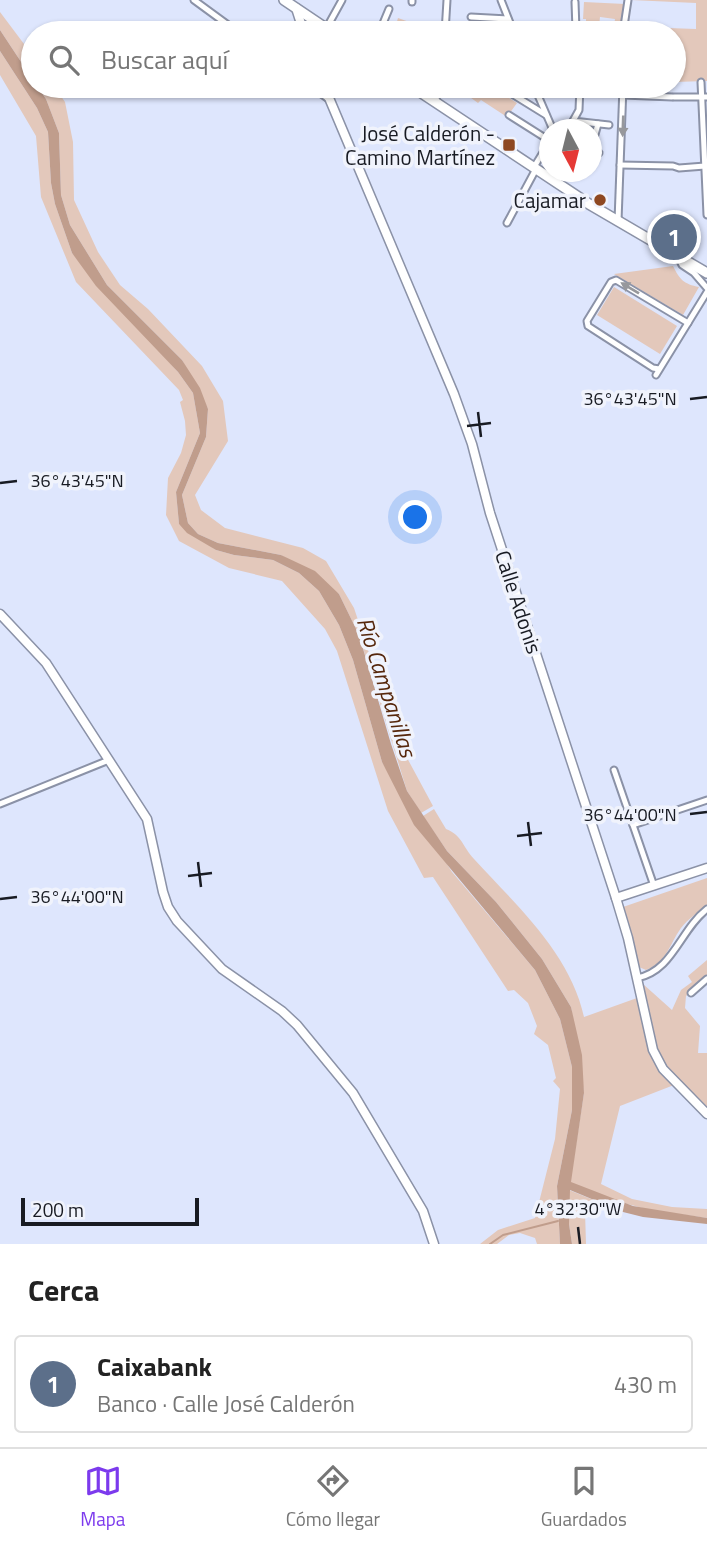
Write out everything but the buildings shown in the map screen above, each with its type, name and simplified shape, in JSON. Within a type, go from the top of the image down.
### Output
[{"type":"main road","points":[[284,0],[315,21]]},
{"type":"main road","points":[[296,8],[300,21]]},
{"type":"main road","points":[[430,98],[618,221],[707,273]]},
{"type":"main road","name":"Calle Adonis","points":[[330,100],[454,394],[490,513],[616,898],[653,1050],[658,1062],[707,1114]]},
{"type":"main road","points":[[0,614],[46,663],[147,819],[166,900],[177,921],[222,969],[297,1025],[353,1093],[423,1211],[434,1244]]},
{"type":"main road","points":[[616,898],[707,868]]},
{"type":"street","points":[[194,0],[223,21]]},
{"type":"street","points":[[333,21],[342,0]]},
{"type":"street","points":[[446,21],[447,0]]},
{"type":"street","points":[[471,17],[508,19],[501,0]]},
{"type":"street","points":[[625,21],[628,0]]},
{"type":"street","points":[[575,2],[576,21]]},
{"type":"street","points":[[384,21],[389,9]]},
{"type":"street","points":[[701,82],[704,98],[707,215]]},
{"type":"street","points":[[686,97],[704,98]]},
{"type":"street","points":[[436,98],[436,102]]},
{"type":"street","points":[[518,98],[546,115]]},
{"type":"street","points":[[539,98],[548,119]]},
{"type":"street","points":[[574,119],[579,110],[580,98]]},
{"type":"street","points":[[618,221],[623,98]]},
{"type":"street","points":[[509,115],[539,134]]},
{"type":"street","points":[[602,124],[609,125]]},
{"type":"street","points":[[507,223],[539,161]]},
{"type":"street","points":[[620,165],[663,165],[678,168],[705,166]]},
{"type":"street","points":[[678,256],[682,265],[694,273],[707,290],[688,323],[658,372],[588,326],[587,321],[611,282],[616,280],[688,323]]},
{"type":"street","points":[[0,804],[109,760]]},
{"type":"street","points":[[614,771],[654,886]]},
{"type":"street","points":[[633,825],[707,800]]},
{"type":"street","points":[[637,978],[647,976],[668,960],[678,948],[690,924],[707,909]]},
{"type":"street","points":[[691,993],[707,979]]},
{"type":"shaded area","points":[[631,0],[707,0],[707,81],[686,82],[686,29],[696,29],[696,3]]},
{"type":"shaded area","points":[[584,2],[625,4],[622,21],[600,17],[600,21],[583,19]]},
{"type":"shaded area","points":[[0,12],[21,40],[21,62],[0,30]]},
{"type":"shaded area","points":[[0,30],[21,62],[21,83],[0,51]]},
{"type":"shaded area","points":[[0,51],[21,83],[21,98],[31,98],[48,132],[55,204],[72,253],[178,372],[193,393],[200,433],[176,492],[179,524],[216,550],[273,560],[299,573],[319,591],[339,625],[353,660],[382,762],[452,872],[535,970],[560,1019],[572,1067],[572,1110],[557,1186],[560,1244],[537,1244],[535,1238],[520,1233],[509,1235],[497,1244],[480,1244],[498,1230],[535,1218],[555,1139],[560,1089],[553,1081],[556,1078],[548,1045],[534,1034],[537,1026],[528,1003],[514,990],[508,991],[433,877],[424,878],[388,811],[337,651],[325,629],[282,581],[229,568],[179,541],[166,515],[168,478],[181,453],[186,435],[180,402],[183,400],[179,390],[76,282],[41,197],[36,136],[0,75]]},
{"type":"shaded area","points":[[31,98],[45,98],[59,133],[61,195],[70,225],[107,285],[182,360],[200,388],[208,409],[206,437],[182,495],[188,523],[198,534],[218,543],[281,555],[315,571],[339,594],[359,635],[407,791],[447,851],[496,902],[542,959],[571,1007],[582,1055],[584,1093],[571,1182],[633,1206],[707,1218],[707,1224],[643,1217],[623,1212],[570,1190],[569,1224],[572,1244],[560,1244],[557,1186],[572,1110],[572,1067],[560,1019],[535,970],[414,825],[382,762],[353,660],[339,625],[319,591],[299,573],[273,560],[216,550],[187,533],[179,524],[176,492],[200,433],[193,393],[178,372],[96,286],[72,253],[55,204],[48,132]]},
{"type":"shaded area","points":[[62,98],[65,102],[73,142],[74,200],[98,252],[120,285],[148,309],[202,366],[223,401],[228,441],[195,495],[201,510],[225,528],[303,548],[326,561],[354,608],[399,743],[433,806],[421,813],[407,791],[359,635],[339,594],[281,555],[218,543],[198,534],[188,523],[182,495],[206,437],[208,409],[182,360],[107,285],[70,225],[61,195],[59,133],[46,99]]},
{"type":"shaded area","points":[[471,98],[509,98],[517,103],[507,117],[481,100],[478,103]]},
{"type":"shaded area","points":[[673,266],[683,281],[699,287],[683,315],[614,274]]},
{"type":"shaded area","points":[[614,287],[677,326],[660,354],[597,315]]},
{"type":"shaded area","points":[[434,809],[446,829],[459,838],[554,951],[577,994],[584,1017],[637,998],[653,1059],[674,1085],[620,1106],[601,1184],[632,1199],[672,1207],[707,1209],[707,1218],[650,1210],[570,1183],[584,1093],[571,1007],[542,959],[496,902],[447,851],[423,816]]},
{"type":"shaded area","points":[[707,878],[707,906],[684,925],[659,962],[646,970],[639,967],[623,907]]},
{"type":"shaded area","points":[[707,960],[707,977],[686,996],[685,1008],[700,1026],[698,1053],[707,1053],[707,1111],[660,1062],[642,986],[643,984],[672,1010],[681,990],[692,982],[688,976]]},
{"type":"shaded area","points":[[569,1190],[623,1212],[603,1207],[588,1207],[585,1211],[586,1244],[572,1244]]},
{"type":"waterway","points":[[490,1244],[503,1235],[558,1221]]},
{"type":"place","name":"José Calderón - Camino Martínez","points":[[509,145]]},
{"type":"place","name":"Cajamar","points":[[600,200]]},
{"type":"place","name":"Caixabank","points":[[674,237]]},
{"type":"water label","name":"Río Campanillas","points":[[387,687]]}]
